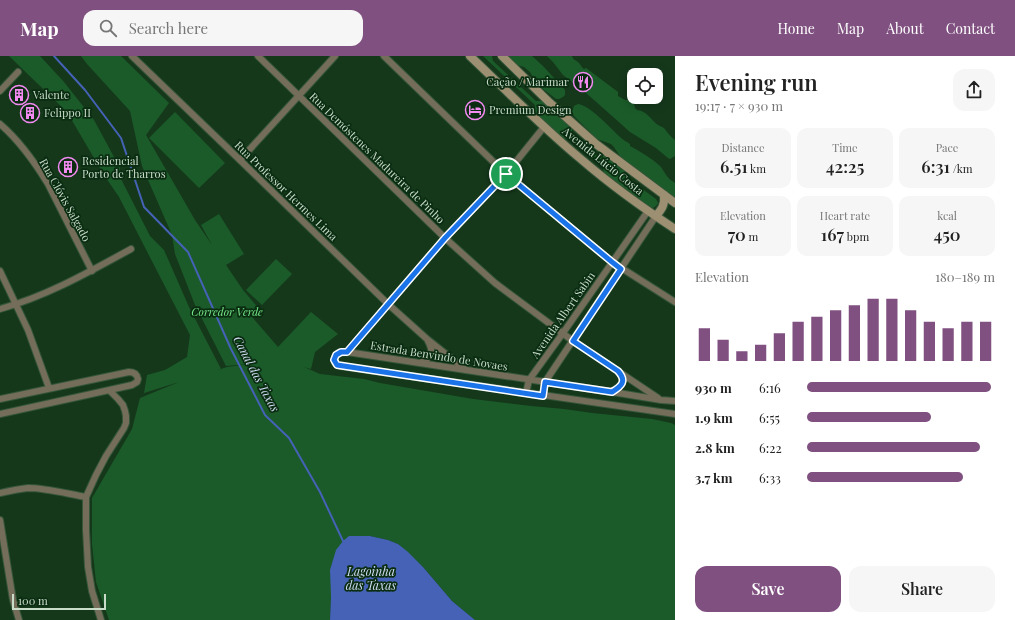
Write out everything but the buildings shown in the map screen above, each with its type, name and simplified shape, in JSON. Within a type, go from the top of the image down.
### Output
[{"type":"main road","name":"Avenida Lúcio Costa","points":[[470,56],[544,127],[581,160],[648,211],[675,229]]},
{"type":"main road","name":"Avenida Lúcio Costa","points":[[502,56],[550,103],[596,144],[675,203]]},
{"type":"main road","points":[[656,216],[663,207],[664,195]]},
{"type":"street","name":"Rua Professor Hermes Lima","points":[[132,56],[388,304],[427,339],[466,370]]},
{"type":"street","name":"Rua Demóstenes Madureira de Pinho","points":[[258,56],[445,238],[495,283],[573,341],[661,400]]},
{"type":"street","points":[[240,160],[335,56]]},
{"type":"street","points":[[384,56],[506,174],[621,269],[675,302]]},
{"type":"street","points":[[0,91],[18,72]]},
{"type":"street","name":"Rua Clóvis Salgado","points":[[0,124],[24,148],[48,184],[92,271]]},
{"type":"street","points":[[347,352],[445,238],[506,174],[544,127]]},
{"type":"street","name":"Avenida Albert Sabin","points":[[526,393],[529,380],[648,211]]},
{"type":"street","name":"Avenida Albert Sabin","points":[[543,396],[545,382],[656,216]]},
{"type":"street","points":[[0,309],[48,292],[92,271],[131,249]]},
{"type":"street","points":[[0,271],[28,330],[50,388]]},
{"type":"street","points":[[420,363],[428,359],[431,354],[432,350],[427,339]]},
{"type":"street","name":"Estrada Benvindo de Novaes","points":[[675,401],[347,352],[341,352],[336,355],[334,360],[337,365],[340,366],[675,414]]},
{"type":"street","points":[[612,392],[621,385],[623,380],[618,371]]},
{"type":"street","points":[[0,399],[129,372],[136,373],[138,376],[135,384],[110,391],[0,414]]},
{"type":"street","points":[[101,620],[92,591],[88,567],[86,497],[106,456],[126,423],[125,411],[122,405],[110,391]]},
{"type":"street","points":[[0,493],[22,489],[40,489],[86,497]]},
{"type":"street","points":[[0,520],[12,592],[19,620]]},
{"type":"green space","name":"Corredor Verde","points":[[9,56],[40,56],[64,82],[94,120],[120,168],[119,175],[150,236],[164,250],[189,307],[221,369],[250,364],[226,366],[195,305],[175,254],[172,235],[142,166],[130,111],[81,56],[121,56],[169,103],[146,135],[195,220],[212,245],[201,225],[219,214],[244,254],[226,265],[243,290],[260,310],[253,318],[278,347],[311,312],[338,334],[315,352],[311,369],[304,367],[320,374],[364,379],[473,399],[652,419],[675,425],[675,620],[475,620],[452,601],[423,567],[398,544],[370,536],[331,596],[330,620],[109,620],[96,582],[92,544],[92,498],[132,429],[140,398],[179,382],[144,393],[147,375],[165,370],[187,357],[190,335],[119,197],[104,175],[67,112]]},
{"type":"green space","points":[[483,56],[492,56],[493,61],[536,101],[543,101],[572,128],[572,135],[597,156],[604,156],[625,172],[630,180],[656,199],[658,203],[656,206],[653,208],[650,207],[625,188],[615,184],[605,176],[603,168],[569,138],[561,139],[534,114],[535,105]]},
{"type":"green space","points":[[508,56],[532,56],[565,90],[565,95],[559,99],[556,99],[538,85],[530,72],[524,67],[517,65]]},
{"type":"green space","points":[[547,56],[572,56],[583,69],[586,68],[618,92],[618,96],[627,100],[627,104],[634,104],[637,110],[646,113],[658,125],[664,128],[675,140],[675,156],[670,159],[668,158],[656,148],[630,132],[585,92],[563,75]]},
{"type":"green space","points":[[578,104],[588,108],[621,138],[630,144],[630,146],[646,155],[660,166],[668,177],[675,183],[675,199],[621,158],[611,144],[597,139],[574,116],[572,112],[574,106]]},
{"type":"green space","points":[[175,112],[225,163],[199,188],[149,138]]},
{"type":"green space","points":[[276,259],[292,274],[262,305],[246,290]]},
{"type":"water","name":"Lagoinha das Taxas","points":[[349,536],[370,536],[398,544],[423,567],[452,601],[475,620],[330,620],[330,570],[336,550]]},
{"type":"waterway","name":"Canal das Taxas","points":[[54,56],[85,90],[121,138],[144,207],[188,252],[231,349],[265,415],[289,438],[320,492],[343,541]]},
{"type":"place","name":"Cação / Marimar","points":[[583,82]]},
{"type":"place","name":"Valente","points":[[19,95]]},
{"type":"place","name":"Premium Design","points":[[475,110]]},
{"type":"place","name":"Felippo II","points":[[30,113]]},
{"type":"place","name":"Residencial Porto de Tharros","points":[[68,167]]},
{"type":"route","points":[[506,174],[621,269],[573,341],[618,371],[623,380],[621,385],[612,392],[545,382],[543,396],[337,365],[334,360],[336,355],[341,352],[347,352],[445,238],[506,174]]}]
